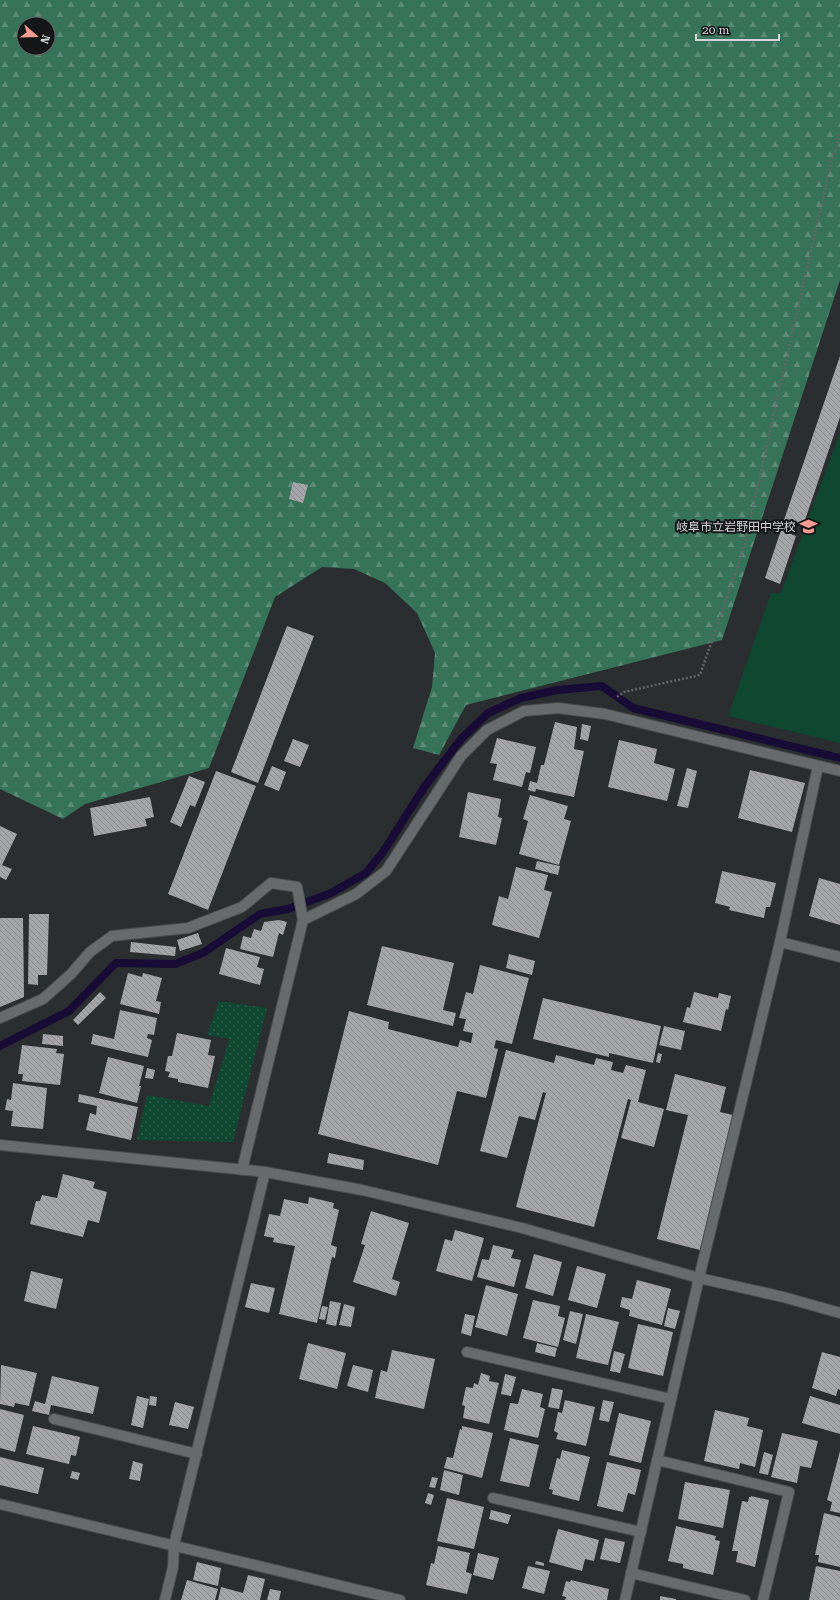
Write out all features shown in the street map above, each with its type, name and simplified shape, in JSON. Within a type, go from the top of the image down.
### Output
[{"type":"street","points":[[302,916],[356,894],[386,871],[461,756],[487,730],[524,711],[558,708],[605,714],[840,771]]},
{"type":"street","points":[[625,1600],[699,1278],[780,942],[818,766]]},
{"type":"street","points":[[0,1018],[43,999],[71,974],[90,952],[112,936],[188,928],[242,907],[271,883],[297,887],[302,916],[242,1170]]},
{"type":"street","points":[[780,942],[840,957]]},
{"type":"street","points":[[0,1145],[265,1172],[362,1190],[522,1228],[699,1278],[783,1297],[840,1313]]},
{"type":"street","points":[[165,1600],[173,1567],[174,1545],[265,1172]]},
{"type":"street","points":[[467,1352],[671,1399]]},
{"type":"street","points":[[54,1418],[197,1454]]},
{"type":"street","points":[[657,1460],[789,1492],[763,1600]]},
{"type":"street","points":[[493,1498],[640,1532]]},
{"type":"street","points":[[0,1504],[400,1600]]},
{"type":"street","points":[[631,1573],[745,1600]]},
{"type":"path","points":[[618,695],[624,692],[700,675],[743,551],[832,158],[840,134]]},
{"type":"green space","points":[[0,0],[840,0],[840,280],[722,640],[466,705],[439,755],[413,748],[432,687],[435,653],[417,613],[385,583],[354,569],[322,567],[275,597],[209,768],[85,804],[63,819],[0,789]]},
{"type":"green space","name":"岐阜市立岩野田中学校","points":[[840,432],[840,743],[728,716],[771,593],[781,593]]},
{"type":"green space","points":[[219,1001],[267,1008],[233,1142],[137,1140],[147,1095],[209,1106],[229,1039],[207,1035]]},
{"type":"building","points":[[840,356],[840,417],[803,526],[784,520]]},
{"type":"building","points":[[293,482],[308,485],[303,503],[289,499]]},
{"type":"building","points":[[781,530],[796,536],[780,584],[765,578]]},
{"type":"building","points":[[287,626],[314,636],[258,783],[231,772]]},
{"type":"building","points":[[555,722],[577,727],[574,749],[584,751],[574,797],[536,789],[535,792],[528,790],[530,781],[537,783],[541,765],[544,765]]},
{"type":"building","points":[[582,724],[591,726],[588,741],[580,739]]},
{"type":"building","points":[[497,738],[536,747],[530,773],[526,772],[522,787],[493,780],[497,764],[490,763]]},
{"type":"building","points":[[293,739],[309,745],[300,767],[284,761]]},
{"type":"building","points":[[619,740],[657,749],[654,763],[675,769],[667,801],[608,787]]},
{"type":"building","points":[[272,766],[286,772],[279,791],[264,785]]},
{"type":"building","points":[[687,768],[697,771],[688,808],[677,806]]},
{"type":"building","points":[[750,770],[805,783],[792,832],[738,818]]},
{"type":"building","points":[[216,771],[256,786],[208,910],[168,894]]},
{"type":"building","points":[[189,776],[205,782],[195,807],[190,805],[181,827],[170,822]]},
{"type":"building","points":[[468,792],[501,799],[498,817],[502,818],[496,845],[459,837]]},
{"type":"building","points":[[530,795],[568,806],[564,819],[571,821],[559,865],[519,854],[528,821],[523,819]]},
{"type":"building","points":[[150,797],[154,817],[145,819],[147,826],[94,836],[90,808]]},
{"type":"building","points":[[0,826],[17,834],[2,865],[12,869],[6,880],[0,877]]},
{"type":"building","points":[[537,861],[560,866],[558,875],[535,869]]},
{"type":"building","points":[[516,867],[548,875],[544,890],[552,892],[539,938],[492,925],[499,896],[508,899]]},
{"type":"building","points":[[722,871],[776,883],[770,907],[766,907],[764,918],[729,910],[730,907],[715,903]]},
{"type":"building","points":[[819,878],[840,884],[840,925],[809,916]]},
{"type":"building","points":[[29,914],[49,914],[47,975],[38,975],[38,985],[28,984]]},
{"type":"building","points":[[0,918],[23,918],[24,997],[0,1007]]},
{"type":"building","points":[[279,920],[287,922],[283,935],[279,933],[273,957],[240,949],[243,936],[251,938],[254,929],[261,931],[264,922]]},
{"type":"building","points":[[198,933],[202,944],[180,951],[177,940]]},
{"type":"building","points":[[131,942],[176,947],[175,956],[130,952]]},
{"type":"building","points":[[382,946],[454,963],[443,1010],[456,1013],[453,1026],[367,1005]]},
{"type":"building","points":[[226,948],[260,957],[257,967],[264,969],[260,985],[219,974]]},
{"type":"building","points":[[509,954],[535,961],[532,975],[506,968]]},
{"type":"building","points":[[480,965],[529,978],[512,1044],[496,1040],[494,1048],[498,1049],[486,1098],[457,1091],[438,1165],[318,1134],[349,1011],[389,1022],[388,1029],[458,1047],[460,1040],[471,1043],[473,1033],[463,1031],[466,1019],[459,1018],[466,992],[473,994]]},
{"type":"building","points":[[128,973],[142,977],[143,973],[162,978],[156,1001],[161,1002],[159,1014],[120,1004]]},
{"type":"building","points":[[100,992],[106,998],[78,1025],[73,1020]]},
{"type":"building","points":[[694,992],[718,998],[719,993],[731,996],[728,1010],[726,1009],[721,1031],[683,1022],[687,1007],[690,1008]]},
{"type":"building","points":[[543,998],[661,1026],[653,1063],[609,1053],[609,1057],[533,1039]]},
{"type":"building","points":[[120,1010],[157,1018],[154,1035],[148,1034],[147,1038],[152,1040],[148,1057],[91,1044],[93,1034],[114,1039]]},
{"type":"building","points":[[664,1026],[685,1031],[681,1050],[659,1045]]},
{"type":"building","points":[[177,1033],[211,1040],[208,1055],[215,1056],[208,1088],[178,1082],[178,1079],[168,1077],[170,1072],[165,1071],[168,1056],[172,1056]]},
{"type":"building","points":[[43,1034],[63,1036],[63,1046],[42,1044]]},
{"type":"building","points":[[22,1045],[57,1049],[56,1053],[64,1054],[60,1085],[22,1081],[23,1074],[18,1074]]},
{"type":"building","points":[[506,1050],[554,1063],[556,1055],[594,1065],[596,1058],[613,1062],[611,1070],[623,1073],[626,1065],[646,1070],[638,1102],[664,1109],[654,1147],[621,1138],[631,1100],[628,1099],[594,1227],[516,1207],[546,1093],[543,1092],[535,1120],[519,1116],[507,1158],[480,1151]]},
{"type":"building","points":[[658,1053],[662,1054],[660,1063],[656,1062]]},
{"type":"building","points":[[108,1057],[144,1066],[137,1103],[99,1093]]},
{"type":"building","points":[[147,1068],[155,1070],[153,1079],[145,1078]]},
{"type":"building","points":[[675,1074],[726,1087],[720,1112],[733,1115],[700,1250],[657,1239],[688,1115],[666,1110]]},
{"type":"building","points":[[13,1083],[47,1088],[43,1129],[11,1126],[13,1111],[5,1110],[7,1099],[11,1100]]},
{"type":"building","points":[[79,1094],[138,1107],[131,1140],[86,1130],[90,1113],[96,1115],[97,1106],[78,1102]]},
{"type":"building","points":[[329,1153],[364,1160],[363,1170],[327,1163]]},
{"type":"building","points":[[63,1174],[95,1182],[93,1188],[107,1192],[99,1223],[88,1220],[83,1237],[30,1224],[36,1201],[40,1201],[42,1195],[57,1198]]},
{"type":"building","points":[[309,1197],[334,1203],[333,1208],[339,1210],[331,1245],[337,1247],[335,1258],[332,1257],[317,1323],[279,1314],[295,1246],[273,1242],[274,1238],[264,1236],[269,1214],[280,1216],[284,1199],[308,1204]]},
{"type":"building","points":[[371,1211],[409,1223],[392,1279],[400,1282],[396,1296],[353,1282],[365,1245],[361,1244]]},
{"type":"building","points":[[455,1230],[484,1238],[472,1281],[436,1271],[445,1239],[452,1241]]},
{"type":"building","points":[[493,1245],[514,1250],[511,1258],[521,1260],[514,1287],[477,1277],[482,1259],[489,1260]]},
{"type":"building","points":[[534,1254],[562,1262],[553,1296],[525,1288]]},
{"type":"building","points":[[577,1266],[606,1274],[597,1308],[568,1300]]},
{"type":"building","points":[[31,1271],[63,1279],[56,1309],[24,1301]]},
{"type":"building","points":[[637,1280],[671,1289],[662,1325],[629,1316],[630,1310],[620,1307],[622,1297],[632,1299]]},
{"type":"building","points":[[251,1283],[275,1288],[269,1313],[245,1307]]},
{"type":"building","points":[[486,1285],[518,1294],[507,1336],[475,1327]]},
{"type":"building","points":[[533,1300],[560,1306],[558,1316],[565,1318],[558,1347],[523,1338]]},
{"type":"building","points":[[330,1301],[341,1303],[336,1326],[326,1324]]},
{"type":"building","points":[[344,1304],[355,1307],[351,1327],[339,1325]]},
{"type":"building","points":[[322,1306],[328,1307],[325,1320],[319,1319]]},
{"type":"building","points":[[668,1308],[680,1311],[675,1329],[664,1326]]},
{"type":"building","points":[[570,1311],[583,1314],[576,1344],[563,1340]]},
{"type":"building","points":[[465,1314],[475,1316],[471,1336],[461,1333]]},
{"type":"building","points":[[586,1314],[619,1322],[608,1365],[576,1358]]},
{"type":"building","points":[[638,1324],[673,1332],[663,1376],[628,1368]]},
{"type":"building","points":[[308,1343],[346,1353],[337,1389],[299,1379]]},
{"type":"building","points":[[537,1343],[557,1348],[555,1357],[535,1352]]},
{"type":"building","points":[[392,1350],[435,1359],[424,1409],[375,1398],[381,1370],[387,1372]]},
{"type":"building","points":[[614,1351],[625,1354],[620,1373],[610,1371]]},
{"type":"building","points":[[822,1352],[840,1357],[840,1390],[838,1389],[836,1396],[812,1388]]},
{"type":"building","points":[[1,1365],[37,1373],[29,1406],[15,1403],[14,1407],[0,1404]]},
{"type":"building","points":[[353,1365],[373,1370],[368,1392],[347,1386]]},
{"type":"building","points":[[481,1373],[490,1376],[489,1381],[499,1383],[489,1424],[463,1418],[465,1406],[462,1405],[466,1387],[473,1388],[474,1383],[478,1385]]},
{"type":"building","points":[[505,1374],[516,1377],[511,1396],[501,1394]]},
{"type":"building","points":[[52,1376],[99,1387],[93,1414],[51,1405],[49,1415],[32,1411],[35,1401],[45,1404]]},
{"type":"building","points":[[552,1388],[563,1390],[559,1409],[548,1407]]},
{"type":"building","points":[[522,1389],[543,1394],[540,1407],[545,1409],[538,1438],[504,1430],[510,1403],[518,1404]]},
{"type":"building","points":[[137,1396],[149,1399],[143,1428],[131,1425]]},
{"type":"building","points":[[150,1396],[157,1397],[156,1406],[149,1405]]},
{"type":"building","points":[[810,1396],[840,1405],[840,1434],[802,1423]]},
{"type":"building","points":[[565,1400],[595,1407],[586,1446],[556,1439],[558,1433],[554,1431],[558,1412],[562,1413]]},
{"type":"building","points":[[603,1400],[614,1402],[609,1422],[599,1420]]},
{"type":"building","points":[[175,1402],[194,1407],[188,1429],[169,1425]]},
{"type":"building","points":[[0,1409],[24,1415],[15,1452],[0,1448]]},
{"type":"building","points":[[715,1410],[749,1418],[747,1426],[763,1430],[755,1467],[740,1463],[739,1469],[704,1461]]},
{"type":"building","points":[[619,1413],[651,1421],[641,1463],[609,1455]]},
{"type":"building","points":[[33,1426],[80,1437],[76,1456],[71,1455],[69,1464],[26,1454]]},
{"type":"building","points":[[462,1426],[493,1433],[482,1478],[444,1468],[447,1457],[453,1458]]},
{"type":"building","points":[[782,1433],[818,1441],[811,1468],[800,1466],[797,1483],[771,1477]]},
{"type":"building","points":[[510,1438],[539,1445],[529,1487],[500,1481]]},
{"type":"building","points":[[562,1450],[590,1457],[579,1501],[552,1494],[553,1490],[549,1489],[557,1458],[560,1459]]},
{"type":"building","points":[[840,1451],[840,1513],[830,1511],[832,1502],[827,1500]]},
{"type":"building","points":[[764,1452],[773,1455],[768,1475],[759,1473]]},
{"type":"building","points":[[0,1457],[44,1468],[38,1494],[0,1485]]},
{"type":"building","points":[[133,1461],[143,1464],[140,1481],[129,1479]]},
{"type":"building","points":[[607,1462],[641,1470],[635,1495],[628,1493],[623,1512],[597,1506]]},
{"type":"building","points":[[444,1470],[463,1475],[459,1495],[440,1490]]},
{"type":"building","points":[[72,1471],[80,1473],[78,1480],[70,1478]]},
{"type":"building","points":[[432,1477],[438,1478],[435,1488],[429,1487]]},
{"type":"building","points":[[685,1482],[730,1490],[723,1528],[678,1519]]},
{"type":"building","points":[[428,1493],[434,1495],[431,1505],[425,1503]]},
{"type":"building","points":[[751,1496],[769,1500],[755,1567],[736,1562],[738,1551],[732,1551],[742,1501],[748,1502],[749,1497]]},
{"type":"building","points":[[447,1498],[484,1507],[474,1549],[437,1541]]},
{"type":"building","points":[[491,1510],[511,1515],[508,1524],[489,1519]]},
{"type":"building","points":[[824,1513],[840,1517],[840,1567],[818,1562],[819,1555],[815,1555]]},
{"type":"building","points":[[676,1526],[716,1536],[715,1540],[720,1541],[713,1575],[683,1568],[683,1564],[668,1561]]},
{"type":"building","points":[[558,1529],[599,1540],[594,1561],[585,1559],[582,1571],[549,1562]]},
{"type":"building","points":[[605,1538],[625,1542],[620,1563],[600,1559]]},
{"type":"building","points":[[438,1546],[470,1553],[466,1572],[472,1574],[467,1594],[426,1585],[431,1563],[434,1564]]},
{"type":"building","points":[[478,1553],[499,1558],[493,1580],[473,1575]]},
{"type":"building","points":[[536,1561],[544,1563],[544,1566],[535,1564]]},
{"type":"building","points":[[197,1562],[221,1568],[218,1586],[193,1580]]},
{"type":"building","points":[[528,1566],[550,1571],[544,1594],[522,1588]]},
{"type":"building","points":[[816,1566],[840,1571],[840,1600],[809,1600]]},
{"type":"building","points":[[248,1575],[265,1579],[260,1600],[218,1600],[221,1587],[243,1593]]},
{"type":"building","points":[[187,1580],[218,1589],[215,1600],[181,1600]]},
{"type":"building","points":[[571,1580],[609,1589],[607,1600],[565,1600],[566,1597],[562,1596],[566,1581],[570,1582]]},
{"type":"building","points":[[270,1589],[281,1591],[279,1600],[267,1600]]},
{"type":"building","points":[[660,1596],[676,1599],[676,1600],[660,1600]]},
{"type":"waterway","points":[[0,1046],[69,1011],[116,963],[175,964],[203,953],[260,914],[288,909],[331,893],[366,873],[383,852],[425,786],[461,739],[488,713],[521,698],[557,690],[602,686],[633,708],[840,758]]},
{"type":"place","name":"岐阜市立岩野田中学校","points":[[809,527]]}]
